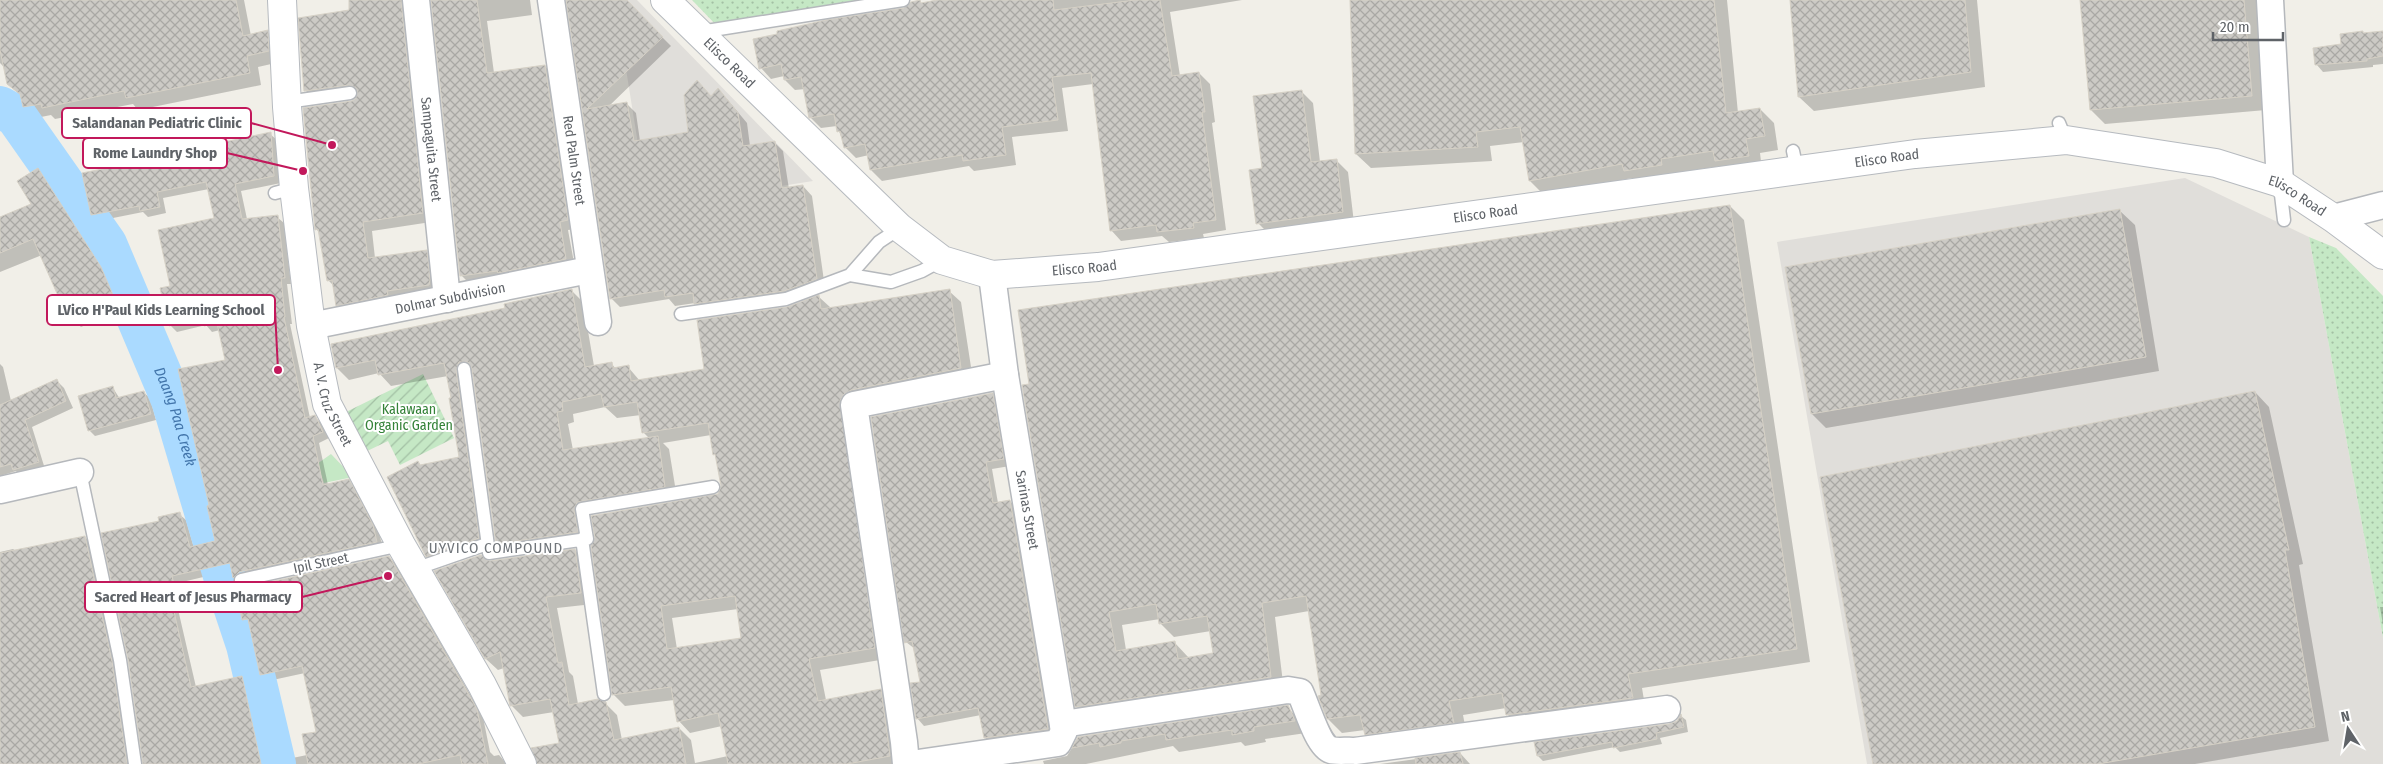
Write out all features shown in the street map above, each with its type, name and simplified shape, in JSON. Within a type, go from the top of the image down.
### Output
[{"type":"main road","name":"A. V. Cruz Street","points":[[282,0],[287,102],[284,190],[327,404],[401,545],[482,685],[522,764]]},
{"type":"main road","name":"Elisco Road","points":[[664,0],[900,228],[942,260],[992,276],[1098,267],[1795,161],[1915,154],[2062,132],[2216,163],[2280,183],[2333,218],[2383,256]]},
{"type":"street","name":"Sampaguita Street","points":[[416,0],[447,299]]},
{"type":"street","name":"Red Palm Street","points":[[551,0],[598,322]]},
{"type":"street","points":[[2270,0],[2280,183]]},
{"type":"street","points":[[2333,218],[2383,206]]},
{"type":"street","name":"Dolmar Subdivision","points":[[311,326],[589,270]]},
{"type":"street","name":"Sarinas Street","points":[[992,276],[1005,375],[1061,734]]},
{"type":"street","points":[[906,764],[854,404],[1005,375]]},
{"type":"street","points":[[0,490],[80,472]]},
{"type":"street","points":[[911,764],[1288,690],[1300,692],[1310,711],[1320,742],[1332,750],[1355,750],[1667,709]]},
{"type":"lane","points":[[699,33],[903,0]]},
{"type":"lane","points":[[287,102],[350,92]]},
{"type":"lane","points":[[2280,183],[2284,220]]},
{"type":"lane","points":[[681,314],[786,299],[850,275],[879,242],[900,228]]},
{"type":"lane","points":[[850,275],[891,282],[922,271],[942,260]]},
{"type":"lane","points":[[464,369],[488,553],[586,539],[582,509],[713,487]]},
{"type":"lane","points":[[80,472],[120,660],[135,764]]},
{"type":"lane","points":[[582,539],[604,694]]},
{"type":"lane","points":[[415,570],[487,544]]},
{"type":"lane","name":"Ipil Street","points":[[241,580],[401,545]]},
{"type":"shaded area","points":[[615,0],[637,0],[813,181],[648,207]]},
{"type":"shaded area","points":[[2185,178],[2309,237],[2383,638],[2383,764],[1867,764],[1777,242]]},
{"type":"green space","points":[[692,0],[880,0],[719,28]]},
{"type":"green space","points":[[2309,237],[2336,248],[2383,296],[2383,638]]},
{"type":"green space","name":"Kalawaan Organic Garden","points":[[423,374],[454,438],[400,465],[388,441],[363,453],[344,413]]},
{"type":"green space","points":[[331,454],[353,477],[324,483],[317,464]]},
{"type":"building","points":[[0,0],[236,0],[243,36],[268,30],[269,51],[247,56],[250,73],[126,98],[124,91],[42,108],[41,104],[23,107],[20,94],[7,84],[0,50]]},
{"type":"building","points":[[349,0],[401,0],[423,213],[363,222],[368,258],[427,250],[430,280],[429,285],[387,291],[388,295],[336,306],[332,280],[327,281],[318,229],[315,230],[303,108],[352,101],[358,92],[356,88],[349,85],[304,91],[298,18],[349,10]]},
{"type":"building","points":[[431,0],[477,0],[487,73],[545,65],[568,220],[560,222],[566,259],[498,273],[497,271],[460,276]]},
{"type":"building","points":[[566,0],[627,0],[663,37],[587,109],[627,102],[634,141],[688,132],[684,95],[697,80],[711,96],[718,88],[738,113],[743,146],[775,141],[782,188],[803,185],[817,279],[784,291],[694,304],[693,293],[665,297],[664,290],[610,299]]},
{"type":"building","points":[[920,0],[921,3],[937,0],[1053,0],[1054,10],[1136,0],[1160,0],[1172,76],[1199,72],[1205,112],[1202,112],[1216,220],[1193,223],[1194,228],[1157,232],[1156,225],[1110,231],[1091,73],[1052,77],[1058,120],[1002,127],[1006,155],[963,161],[962,155],[870,170],[865,144],[844,148],[840,131],[837,132],[834,114],[809,118],[801,77],[784,80],[781,64],[759,69],[753,39],[777,34],[777,31],[826,20],[904,8],[911,2]]},
{"type":"building","points":[[1350,0],[1714,0],[1726,113],[1760,108],[1765,136],[1746,139],[1749,156],[1715,161],[1713,151],[1661,159],[1662,165],[1624,171],[1622,164],[1529,181],[1520,127],[1476,132],[1478,147],[1355,154]]},
{"type":"building","points":[[1790,0],[1965,0],[1971,72],[1798,97]]},
{"type":"building","points":[[2080,0],[2244,0],[2252,96],[2090,110]]},
{"type":"building","points":[[2363,31],[2363,33],[2383,31],[2383,56],[2367,59],[2367,61],[2315,65],[2313,48],[2341,44],[2340,34]]},
{"type":"building","points":[[1302,90],[1311,162],[1337,159],[1343,212],[1256,224],[1249,170],[1262,168],[1253,96]]},
{"type":"building","points":[[271,132],[274,176],[235,184],[242,219],[278,215],[285,278],[281,278],[284,317],[305,418],[315,415],[323,432],[313,436],[323,485],[349,479],[373,525],[377,542],[239,572],[233,578],[230,563],[172,576],[177,597],[171,598],[191,687],[242,676],[261,764],[143,764],[128,659],[101,533],[159,521],[158,517],[180,512],[190,547],[215,541],[207,506],[209,505],[178,369],[225,360],[217,323],[204,326],[203,318],[169,326],[160,288],[170,286],[158,230],[214,218],[206,182],[157,192],[160,207],[140,211],[139,206],[91,215],[82,173],[164,157],[164,155]]},
{"type":"building","points":[[38,168],[101,267],[113,295],[66,314],[33,239],[0,253],[0,217],[31,204],[17,181]]},
{"type":"building","points":[[1730,205],[1797,649],[1628,674],[1633,698],[1506,715],[1502,693],[1449,701],[1454,723],[1365,735],[1360,715],[1327,719],[1318,696],[1321,695],[1306,596],[1262,603],[1271,677],[1075,707],[1022,385],[1029,384],[1018,310]],"holes":[[[1156,604],[1159,624],[1207,616],[1213,653],[1178,659],[1175,641],[1116,651],[1109,612]]]},
{"type":"building","points":[[2120,209],[2146,357],[1811,414],[1785,267]]},
{"type":"building","points":[[572,289],[585,367],[612,362],[613,368],[629,365],[631,381],[704,369],[697,320],[787,307],[819,295],[821,309],[950,289],[961,368],[851,390],[844,394],[840,400],[875,648],[809,659],[818,701],[881,689],[890,756],[847,764],[728,764],[718,713],[677,722],[671,687],[612,695],[591,546],[595,538],[591,516],[718,494],[721,486],[715,454],[713,455],[708,423],[642,433],[637,402],[604,407],[601,394],[562,402],[563,411],[557,412],[563,450],[658,436],[665,487],[577,502],[574,510],[578,532],[496,544],[472,368],[468,362],[459,362],[456,370],[479,538],[426,557],[387,477],[418,461],[420,465],[459,457],[444,363],[378,375],[375,360],[336,368],[331,344],[505,308],[504,304]],"holes":[[[735,596],[741,638],[667,649],[661,606]]]},
{"type":"building","points":[[57,379],[66,401],[25,420],[39,462],[13,470],[11,464],[0,467],[0,405]]},
{"type":"building","points":[[113,386],[116,398],[144,391],[151,414],[88,431],[78,396]]},
{"type":"building","points":[[2255,391],[2289,550],[2285,550],[2315,727],[2098,764],[1873,764],[1820,477]]},
{"type":"building","points":[[993,393],[1004,459],[986,462],[993,503],[1010,500],[1048,729],[984,738],[978,708],[916,719],[910,683],[920,682],[912,641],[904,643],[871,417]]},
{"type":"building","points":[[85,536],[112,661],[127,764],[0,764],[0,553]]},
{"type":"building","points":[[575,549],[581,593],[546,597],[558,663],[562,662],[569,705],[598,699],[606,702],[614,740],[679,727],[686,764],[537,764],[531,748],[559,743],[550,699],[510,706],[500,652],[485,659],[434,571],[481,555],[490,561]]},
{"type":"building","points":[[389,556],[477,709],[488,764],[462,764],[460,755],[418,764],[308,764],[302,734],[316,732],[302,666],[260,675],[248,619],[242,620],[235,585],[243,588]]},
{"type":"building","points":[[1288,705],[1295,721],[1254,727],[1254,731],[1232,735],[1232,730],[1166,740],[1165,734],[1121,741],[1121,743],[1100,747],[1099,743],[1072,748],[1078,737]]},
{"type":"building","points":[[1681,714],[1684,727],[1656,733],[1657,739],[1613,748],[1612,742],[1537,756],[1534,742],[1669,724],[1677,721]]},
{"type":"building","points":[[1460,752],[1463,764],[1416,764],[1415,758]]},
{"type":"waterway","name":"Daang Paa Creek","points":[[0,107],[16,116],[106,244],[172,400],[225,579],[247,645],[275,764]]},
{"type":"place","name":"Salandanan Pediatric Clinic","points":[[332,145]]},
{"type":"place","name":"Rome Laundry Shop","points":[[303,171]]},
{"type":"place","name":"LVico H'Paul Kids Learning School","points":[[278,370]]},
{"type":"place","name":"Sacred Heart of Jesus Pharmacy","points":[[388,576]]},
{"type":"district","name":"UYVICO COMPOUND","points":[[496,548]]}]
